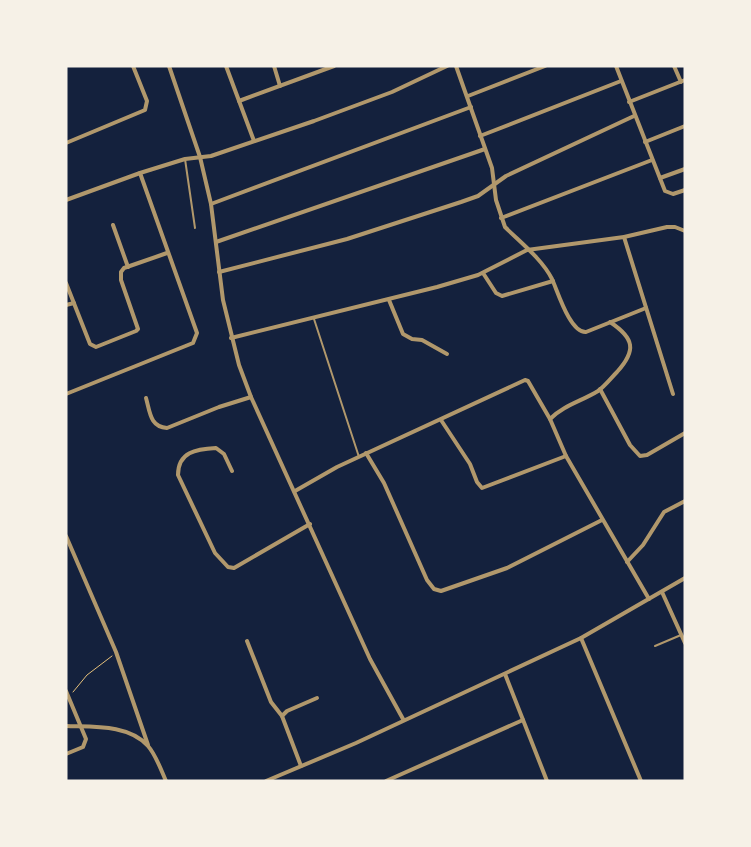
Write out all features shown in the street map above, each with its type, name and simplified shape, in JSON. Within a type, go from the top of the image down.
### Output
[{"type":"street","points":[[66,143],[145,110],[147,101],[134,66]]},
{"type":"street","points":[[169,66],[200,157],[211,204],[219,272],[231,338],[251,397],[370,659],[403,719]]},
{"type":"street","points":[[226,66],[254,141]]},
{"type":"street","points":[[274,66],[280,86]]},
{"type":"street","points":[[239,101],[334,66]]},
{"type":"street","points":[[66,193],[67,199],[185,159],[211,156],[392,92],[447,66]]},
{"type":"street","points":[[456,66],[485,149],[494,183],[500,218],[553,281],[568,316],[576,329],[586,332],[646,308]]},
{"type":"street","points":[[468,96],[545,66]]},
{"type":"street","points":[[616,66],[634,116],[668,194],[685,190]]},
{"type":"street","points":[[629,102],[683,81],[674,66]]},
{"type":"street","points":[[480,136],[621,81]]},
{"type":"street","points":[[211,204],[471,107]]},
{"type":"street","points":[[219,272],[347,239],[478,196],[506,176],[634,116]]},
{"type":"street","points":[[645,142],[685,126]]},
{"type":"street","points":[[216,242],[485,149]]},
{"type":"street","points":[[500,218],[652,160]]},
{"type":"street","points":[[660,178],[685,169]]},
{"type":"street","points":[[66,394],[195,340],[196,332],[140,174]]},
{"type":"street","points":[[113,225],[128,267]]},
{"type":"street","points":[[231,338],[313,316],[389,300],[483,273],[527,250],[624,237],[667,227],[684,230]]},
{"type":"street","points":[[624,237],[673,394]]},
{"type":"street","points":[[66,283],[92,346],[96,347],[136,331],[138,325],[121,280],[121,272],[128,267],[167,253]]},
{"type":"street","points":[[483,273],[496,293],[502,296],[553,281]]},
{"type":"street","points":[[389,300],[403,334],[412,339],[422,340],[446,354]]},
{"type":"street","points":[[66,305],[74,303]]},
{"type":"street","points":[[550,419],[556,413],[600,389],[628,360],[630,341],[610,322]]},
{"type":"street","points":[[295,491],[366,453],[525,380],[531,384],[550,419],[566,456],[649,598]]},
{"type":"street","points":[[600,389],[630,446],[640,456],[647,455],[685,432]]},
{"type":"street","points":[[146,398],[153,422],[158,427],[167,428],[219,407],[251,397]]},
{"type":"street","points":[[441,420],[482,488],[566,456]]},
{"type":"street","points":[[232,471],[224,454],[216,448],[186,454],[182,458],[178,469],[178,475],[215,553],[228,568],[234,568],[310,524]]},
{"type":"street","points":[[366,453],[384,482],[427,580],[434,589],[442,591],[507,568],[602,520]]},
{"type":"street","points":[[627,562],[643,545],[664,512],[685,501]]},
{"type":"street","points":[[66,536],[116,652],[148,745],[166,781]]},
{"type":"street","points":[[266,781],[356,743],[403,719],[581,638],[685,578]]},
{"type":"street","points":[[662,592],[685,643]]},
{"type":"street","points":[[581,638],[641,781]]},
{"type":"street","points":[[247,641],[271,702],[282,716],[300,766]]},
{"type":"street","points":[[504,674],[547,781]]},
{"type":"street","points":[[66,691],[82,727],[85,743],[77,751],[66,754]]},
{"type":"street","points":[[282,716],[287,711],[317,698]]},
{"type":"street","points":[[386,781],[523,720]]},
{"type":"street","points":[[66,726],[119,730],[132,734],[148,745]]},
{"type":"lane","points":[[185,159],[195,228]]},
{"type":"lane","points":[[313,316],[359,457]]},
{"type":"lane","points":[[655,646],[681,635]]},
{"type":"path","points":[[68,698],[87,675],[116,652]]}]
